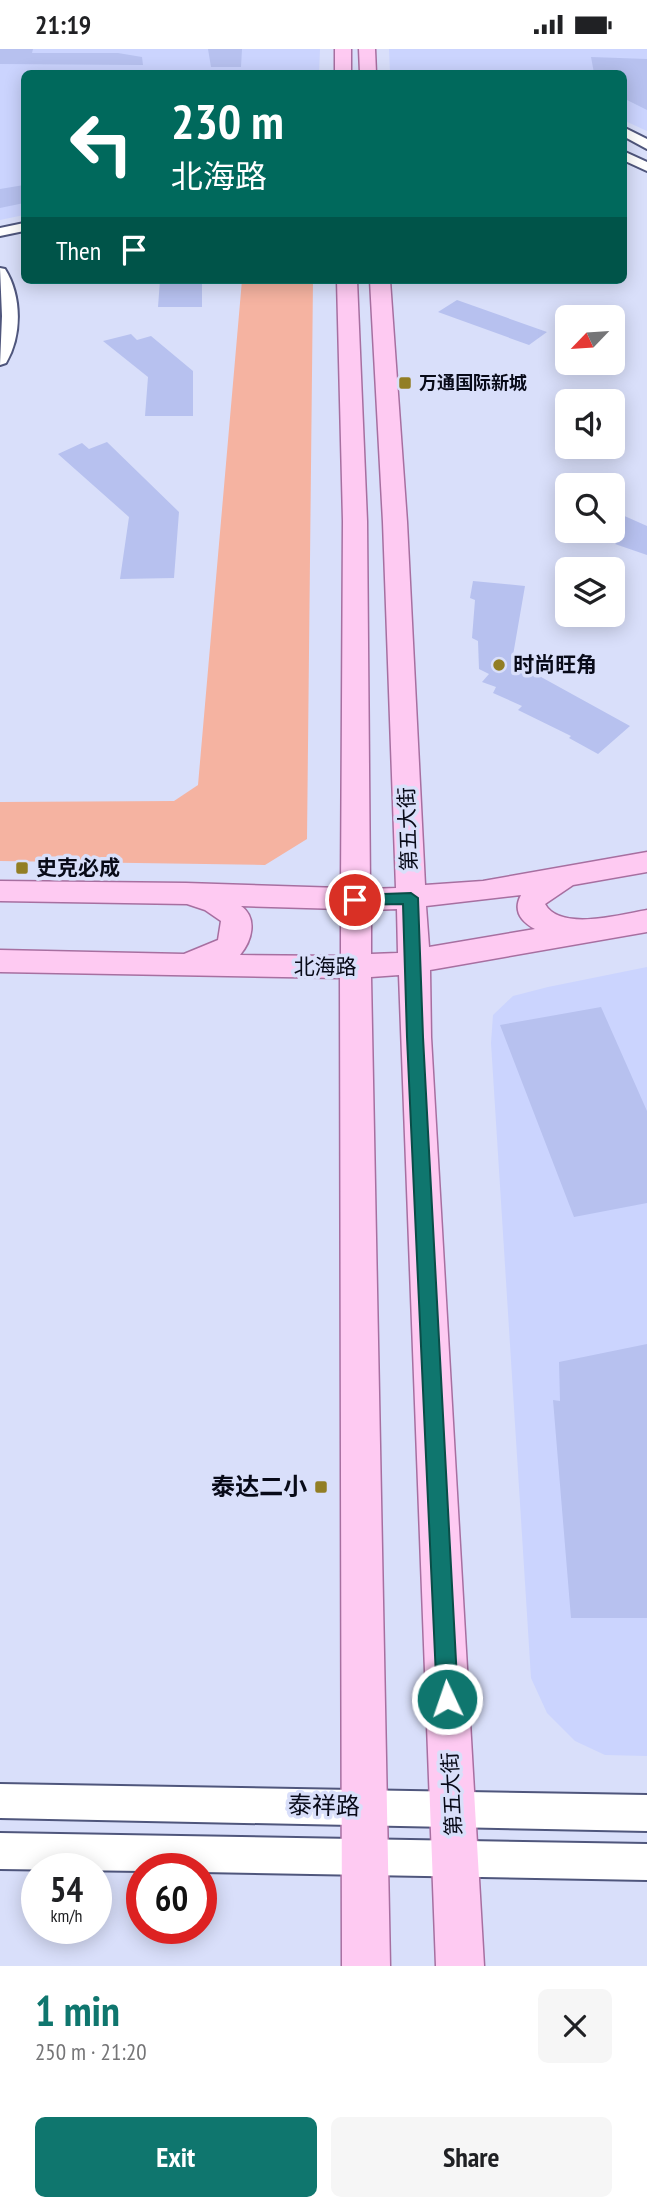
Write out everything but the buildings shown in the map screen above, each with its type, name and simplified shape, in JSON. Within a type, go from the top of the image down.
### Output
[{"type":"main road","points":[[343,49],[343,70]]},
{"type":"main road","points":[[367,49],[368,70]]},
{"type":"main road","points":[[347,284],[355,521],[355,835],[363,908],[396,943],[415,1037]]},
{"type":"main road","name":"第五大街","points":[[380,284],[395,522],[408,833],[396,943]]},
{"type":"main road","points":[[408,833],[416,857],[433,879],[451,887],[483,891]]},
{"type":"main road","points":[[356,1036],[396,943],[437,904],[483,891],[647,862]]},
{"type":"main road","points":[[579,874],[556,883],[531,898],[530,905],[534,915],[545,923],[559,927],[605,929]]},
{"type":"main road","points":[[0,891],[260,896],[306,904],[363,908]]},
{"type":"main road","points":[[177,963],[216,955],[233,946],[238,933],[235,916],[215,903],[186,893]]},
{"type":"main road","name":"北海路","points":[[363,908],[396,943]]},
{"type":"main road","name":"北海路","points":[[0,961],[258,966],[396,943],[503,946],[647,921]]},
{"type":"main road","points":[[415,1037],[422,1006],[434,987],[463,965],[503,946]]},
{"type":"main road","points":[[258,966],[303,974],[331,987],[350,1009],[356,1036],[362,1807],[366,1966]]},
{"type":"main road","name":"第五大街","points":[[415,1037],[460,1966]]},
{"type":"street","points":[[627,134],[647,146]]},
{"type":"street","points":[[627,153],[647,146]]},
{"type":"street","points":[[627,156],[647,167]]},
{"type":"street","points":[[0,232],[21,228]]},
{"type":"street","points":[[0,242],[21,237]]},
{"type":"street","points":[[0,272],[10,310],[5,349],[0,360]]},
{"type":"street","name":"泰祥路","points":[[0,1801],[647,1813]]},
{"type":"street","points":[[0,1851],[647,1862]]},
{"type":"shaded area","points":[[0,49],[320,49],[319,70],[21,70],[21,216],[0,220]]},
{"type":"shaded area","points":[[389,49],[647,49],[647,131],[627,122],[627,70],[390,70]]},
{"type":"shaded area","points":[[242,284],[313,284],[307,839],[265,865],[0,861],[0,802],[174,801],[198,785]]},
{"type":"shaded area","points":[[647,967],[647,1756],[605,1755],[575,1741],[547,1713],[531,1678],[491,1043],[493,1015],[513,996]]},
{"type":"place","name":"万通国际新城","points":[[405,383]]},
{"type":"place","name":"时尚旺角","points":[[499,665]]},
{"type":"place","name":"史克必成","points":[[22,868]]},
{"type":"place","name":"泰达二小","points":[[321,1487]]},
{"type":"route","points":[[355,900],[411,898],[415,1037],[447,1699]]}]
